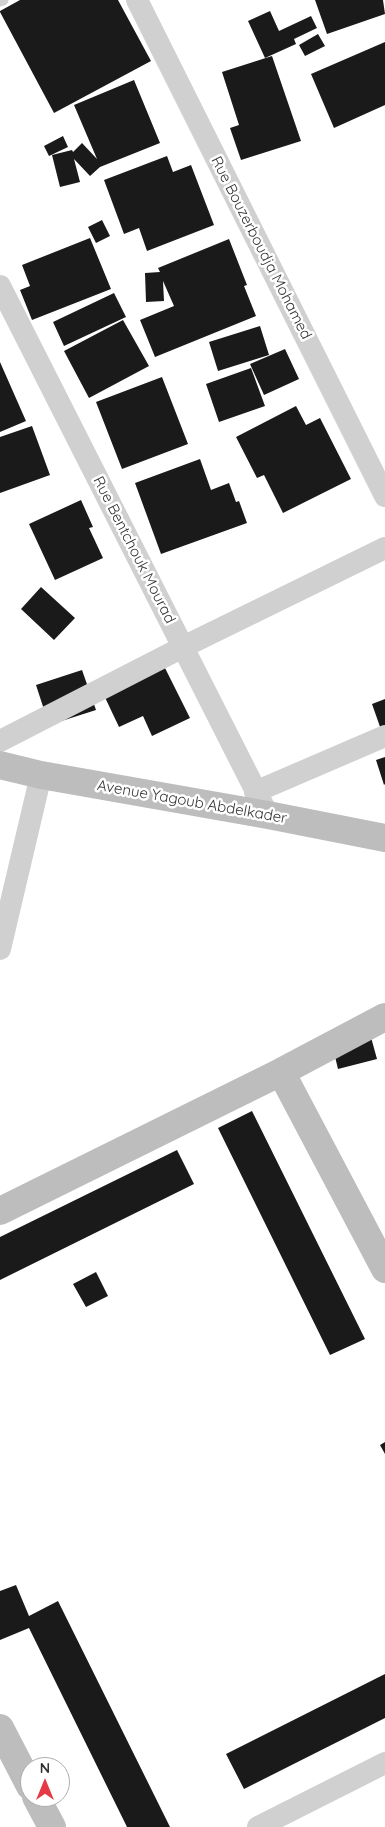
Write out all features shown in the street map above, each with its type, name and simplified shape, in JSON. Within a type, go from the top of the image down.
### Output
[{"type":"street","name":"Rue Bouzerboudja Mohamed","points":[[137,0],[385,496]]},
{"type":"street","name":"Rue Bentchouk Mourad","points":[[0,286],[262,803]]},
{"type":"street","points":[[0,741],[385,548]]},
{"type":"street","points":[[262,803],[385,736]]},
{"type":"street","name":"Avenue Yagoub Abdelkader","points":[[0,765],[40,775],[262,803],[385,838]]},
{"type":"street","points":[[0,949],[40,775]]},
{"type":"street","points":[[0,1211],[282,1072],[385,1017]]},
{"type":"street","points":[[282,1072],[385,1269]]},
{"type":"street","points":[[0,1728],[20,1767]]},
{"type":"street","points":[[258,1827],[385,1763]]},
{"type":"street","points":[[41,1807],[52,1827]]},
{"type":"building","points":[[20,0],[118,0],[151,61],[54,113],[0,12]]},
{"type":"building","points":[[315,0],[383,0],[385,14],[327,34]]},
{"type":"building","points":[[270,11],[279,31],[311,16],[317,28],[294,39],[296,44],[265,58],[248,21]]},
{"type":"building","points":[[318,34],[325,46],[305,56],[299,45]]},
{"type":"building","points":[[385,42],[385,105],[334,128],[311,74]]},
{"type":"building","points":[[272,56],[301,141],[241,160],[230,128],[239,125],[222,72]]},
{"type":"building","points":[[134,80],[160,143],[100,167],[90,176],[74,159],[80,182],[60,187],[52,155],[72,150],[73,152],[82,143],[97,159],[74,105]]},
{"type":"building","points":[[63,136],[68,147],[49,156],[44,146]]},
{"type":"building","points":[[167,156],[173,172],[191,165],[214,225],[147,251],[139,228],[124,234],[104,180]]},
{"type":"building","points":[[102,220],[110,236],[96,243],[88,227]]},
{"type":"building","points":[[90,238],[111,289],[32,320],[20,290],[30,286],[22,265]]},
{"type":"building","points":[[229,239],[247,285],[244,286],[256,316],[155,357],[140,320],[174,306],[163,281],[164,301],[146,302],[145,273],[160,272],[158,268]]},
{"type":"building","points":[[114,293],[126,317],[64,346],[53,322]]},
{"type":"building","points":[[123,320],[149,366],[89,398],[64,351]]},
{"type":"building","points":[[260,326],[269,355],[218,371],[209,342]]},
{"type":"building","points":[[285,349],[299,379],[264,395],[250,364]]},
{"type":"building","points":[[0,362],[26,421],[0,432]]},
{"type":"building","points":[[251,368],[265,406],[219,422],[206,384]]},
{"type":"building","points":[[162,377],[188,444],[122,469],[96,402]]},
{"type":"building","points":[[296,406],[306,425],[320,418],[351,479],[283,513],[264,475],[257,478],[236,437]]},
{"type":"building","points":[[32,426],[50,475],[0,493],[0,437]]},
{"type":"building","points":[[200,459],[211,490],[229,483],[236,502],[239,501],[247,523],[161,554],[135,483]]},
{"type":"building","points":[[81,500],[93,527],[89,528],[103,558],[55,580],[29,524]]},
{"type":"building","points":[[41,587],[75,618],[54,640],[21,609]]},
{"type":"building","points":[[161,660],[190,718],[152,736],[143,716],[119,727],[101,689]]},
{"type":"building","points":[[82,670],[96,710],[49,725],[36,685]]},
{"type":"building","points":[[385,699],[385,741],[372,704]]},
{"type":"building","points":[[385,757],[385,784],[384,785],[376,760]]},
{"type":"building","points":[[369,1030],[377,1059],[338,1069],[331,1040]]},
{"type":"building","points":[[252,1111],[365,1339],[330,1355],[218,1128]]},
{"type":"building","points":[[177,1150],[194,1184],[0,1280],[0,1237]]},
{"type":"building","points":[[96,1272],[108,1296],[86,1307],[73,1284]]},
{"type":"building","points":[[385,1442],[385,1454],[380,1445]]},
{"type":"building","points":[[16,1585],[29,1616],[58,1601],[170,1827],[127,1827],[29,1628],[0,1640],[0,1591]]},
{"type":"building","points":[[385,1674],[385,1718],[244,1789],[226,1754]]}]
